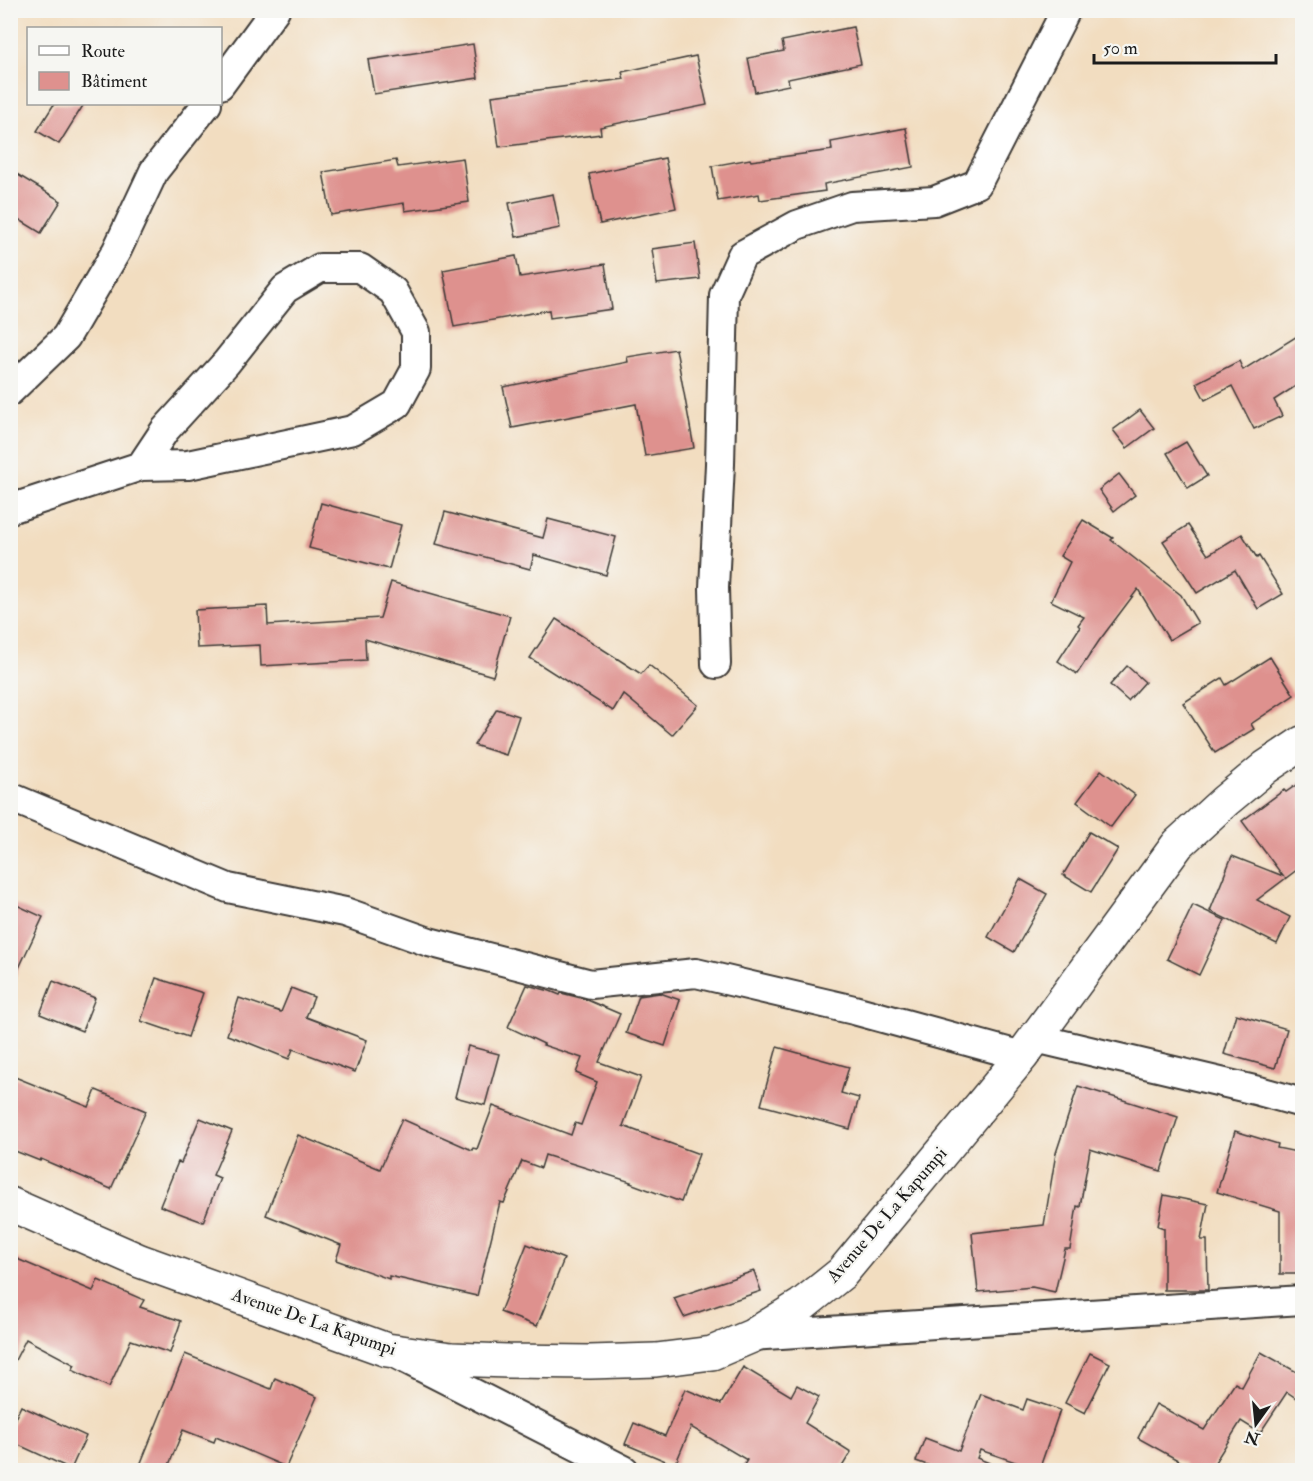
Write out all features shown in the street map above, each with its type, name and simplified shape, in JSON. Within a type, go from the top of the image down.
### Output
[{"type":"main road","name":"Avenue De La Kapumpi","points":[[10,1204],[140,1261],[387,1350],[451,1359],[590,1362],[657,1360],[712,1353],[752,1336],[802,1305],[842,1273],[1028,1047],[1178,844],[1266,767],[1302,743]]},
{"type":"street","points":[[222,82],[275,10]]},
{"type":"street","points":[[716,664],[714,588],[724,295],[742,255],[797,225],[852,206],[934,201],[977,184],[1066,10]]},
{"type":"street","points":[[10,391],[66,336],[117,250],[154,171],[206,105]]},
{"type":"street","points":[[10,508],[141,466],[188,465],[353,430],[397,404],[416,369],[416,332],[393,291],[360,268],[320,268],[285,290],[226,363],[165,430],[141,466]]},
{"type":"street","points":[[10,797],[228,888],[345,912],[429,942],[591,984],[696,973],[854,1010],[1028,1047],[1259,1091],[1302,1103]]},
{"type":"street","points":[[752,1336],[1302,1300]]},
{"type":"street","points":[[387,1350],[624,1470]]},
{"type":"building","points":[[853,27],[861,64],[788,79],[789,85],[755,92],[748,58],[784,51],[782,41]]},
{"type":"building","points":[[473,44],[478,78],[374,94],[368,60]]},
{"type":"building","points":[[696,56],[707,105],[600,127],[601,134],[499,147],[492,96],[624,79],[622,72]]},
{"type":"building","points":[[53,105],[83,105],[59,144],[37,131]]},
{"type":"building","points":[[906,128],[913,167],[824,184],[825,191],[760,200],[759,194],[718,201],[712,166],[750,159],[751,161],[832,150],[831,142]]},
{"type":"building","points":[[463,158],[469,202],[405,211],[404,203],[331,215],[323,172],[396,160],[398,167]]},
{"type":"building","points":[[665,158],[676,208],[600,224],[589,174]]},
{"type":"building","points":[[10,170],[61,201],[41,233],[10,214]]},
{"type":"building","points":[[553,194],[560,228],[516,237],[509,203]]},
{"type":"building","points":[[695,243],[700,279],[657,284],[652,249]]},
{"type":"building","points":[[516,256],[520,277],[605,264],[612,309],[550,318],[549,310],[454,327],[443,270]]},
{"type":"building","points":[[1302,333],[1302,382],[1274,400],[1282,416],[1254,429],[1232,386],[1205,400],[1196,383],[1239,361],[1243,370]]},
{"type":"building","points":[[676,349],[694,448],[645,456],[636,404],[512,428],[503,387],[628,362],[627,357]]},
{"type":"building","points":[[1140,410],[1154,428],[1127,448],[1113,430]]},
{"type":"building","points":[[1186,442],[1207,476],[1188,488],[1167,453]]},
{"type":"building","points":[[1119,474],[1135,495],[1114,511],[1099,490]]},
{"type":"building","points":[[321,503],[401,525],[389,569],[309,548]]},
{"type":"building","points":[[445,512],[543,538],[548,519],[616,537],[606,575],[534,555],[530,569],[436,544]]},
{"type":"building","points":[[1083,520],[1113,538],[1111,540],[1181,595],[1198,623],[1169,640],[1138,589],[1077,674],[1058,661],[1084,617],[1051,601],[1070,562],[1060,556]]},
{"type":"building","points":[[1188,525],[1208,555],[1242,534],[1283,594],[1258,609],[1235,570],[1197,593],[1163,541]]},
{"type":"building","points":[[391,582],[510,616],[493,676],[365,639],[366,660],[261,666],[260,645],[197,648],[195,610],[267,606],[268,625],[380,618]]},
{"type":"building","points":[[556,619],[641,674],[649,665],[698,705],[672,735],[623,694],[613,711],[530,658]]},
{"type":"building","points":[[1270,657],[1294,695],[1251,724],[1254,729],[1215,753],[1183,703],[1222,678],[1226,685]]},
{"type":"building","points":[[1127,666],[1145,682],[1128,701],[1110,685]]},
{"type":"building","points":[[497,709],[519,716],[506,755],[474,745]]},
{"type":"building","points":[[1101,770],[1135,795],[1111,827],[1077,802]]},
{"type":"building","points":[[1302,781],[1302,866],[1257,900],[1290,917],[1277,944],[1210,911],[1232,856],[1283,876],[1242,821],[1284,790],[1286,792]]},
{"type":"building","points":[[1089,832],[1118,849],[1091,892],[1063,875]]},
{"type":"building","points":[[1020,879],[1047,894],[1014,952],[988,937]]},
{"type":"building","points":[[10,902],[43,917],[10,987]]},
{"type":"building","points":[[1193,905],[1225,920],[1199,975],[1167,959]]},
{"type":"building","points":[[156,978],[203,993],[188,1037],[141,1021]]},
{"type":"building","points":[[53,981],[95,998],[82,1031],[40,1014]]},
{"type":"building","points":[[527,985],[560,995],[561,993],[585,999],[620,1014],[599,1062],[641,1077],[623,1126],[699,1154],[681,1202],[631,1182],[545,1155],[541,1168],[522,1161],[504,1203],[500,1202],[477,1296],[389,1276],[389,1279],[336,1260],[341,1245],[266,1215],[298,1135],[380,1169],[402,1119],[472,1150],[477,1149],[493,1106],[571,1135],[575,1123],[581,1125],[597,1082],[576,1073],[582,1058],[543,1045],[508,1027]]},
{"type":"building","points":[[291,988],[314,997],[306,1017],[367,1040],[355,1072],[293,1049],[289,1059],[227,1035],[239,998],[281,1012]]},
{"type":"building","points":[[660,993],[680,1000],[665,1046],[626,1033],[639,996]]},
{"type":"building","points":[[1236,1014],[1287,1029],[1275,1068],[1224,1054]]},
{"type":"building","points":[[468,1046],[499,1054],[485,1105],[455,1097]]},
{"type":"building","points":[[777,1047],[849,1067],[841,1093],[859,1098],[850,1129],[761,1105]]},
{"type":"building","points":[[10,1075],[89,1107],[96,1090],[146,1111],[111,1189],[41,1159],[40,1161],[10,1149]]},
{"type":"building","points":[[1078,1086],[1178,1117],[1161,1171],[1090,1149],[1070,1249],[1065,1249],[1055,1292],[1032,1287],[978,1292],[972,1233],[1044,1225],[1056,1153]]},
{"type":"building","points":[[200,1118],[232,1131],[213,1175],[220,1178],[203,1222],[160,1206],[178,1162],[181,1163]]},
{"type":"building","points":[[1235,1131],[1278,1144],[1277,1148],[1302,1153],[1302,1274],[1280,1274],[1280,1211],[1217,1192]]},
{"type":"building","points":[[1164,1195],[1208,1204],[1201,1240],[1207,1240],[1208,1290],[1164,1290],[1164,1228],[1158,1226]]},
{"type":"building","points":[[527,1244],[564,1259],[537,1326],[500,1312]]},
{"type":"building","points":[[10,1256],[93,1291],[98,1280],[144,1300],[140,1307],[181,1321],[170,1353],[131,1340],[109,1387],[72,1370],[75,1365],[26,1339],[10,1370]]},
{"type":"building","points":[[754,1271],[761,1291],[684,1317],[674,1298]]},
{"type":"building","points":[[1261,1352],[1302,1375],[1302,1402],[1287,1392],[1260,1433],[1241,1421],[1210,1470],[1180,1470],[1185,1464],[1138,1438],[1156,1404],[1204,1430],[1235,1383],[1242,1387]]},
{"type":"building","points":[[1090,1353],[1110,1363],[1085,1413],[1065,1403]]},
{"type":"building","points":[[185,1354],[271,1389],[275,1378],[317,1397],[286,1467],[216,1437],[214,1442],[183,1430],[167,1470],[138,1470]]},
{"type":"building","points":[[743,1367],[791,1396],[797,1385],[819,1397],[805,1423],[851,1452],[840,1470],[741,1470],[747,1460],[691,1427],[675,1465],[625,1444],[634,1423],[665,1436],[685,1389],[721,1404]]},
{"type":"building","points":[[981,1394],[1023,1410],[1027,1399],[1060,1410],[1039,1470],[980,1450],[977,1458],[1004,1470],[941,1470],[916,1461],[925,1438],[959,1451]]},
{"type":"building","points":[[21,1406],[86,1436],[71,1469],[10,1441],[10,1429]]}]
